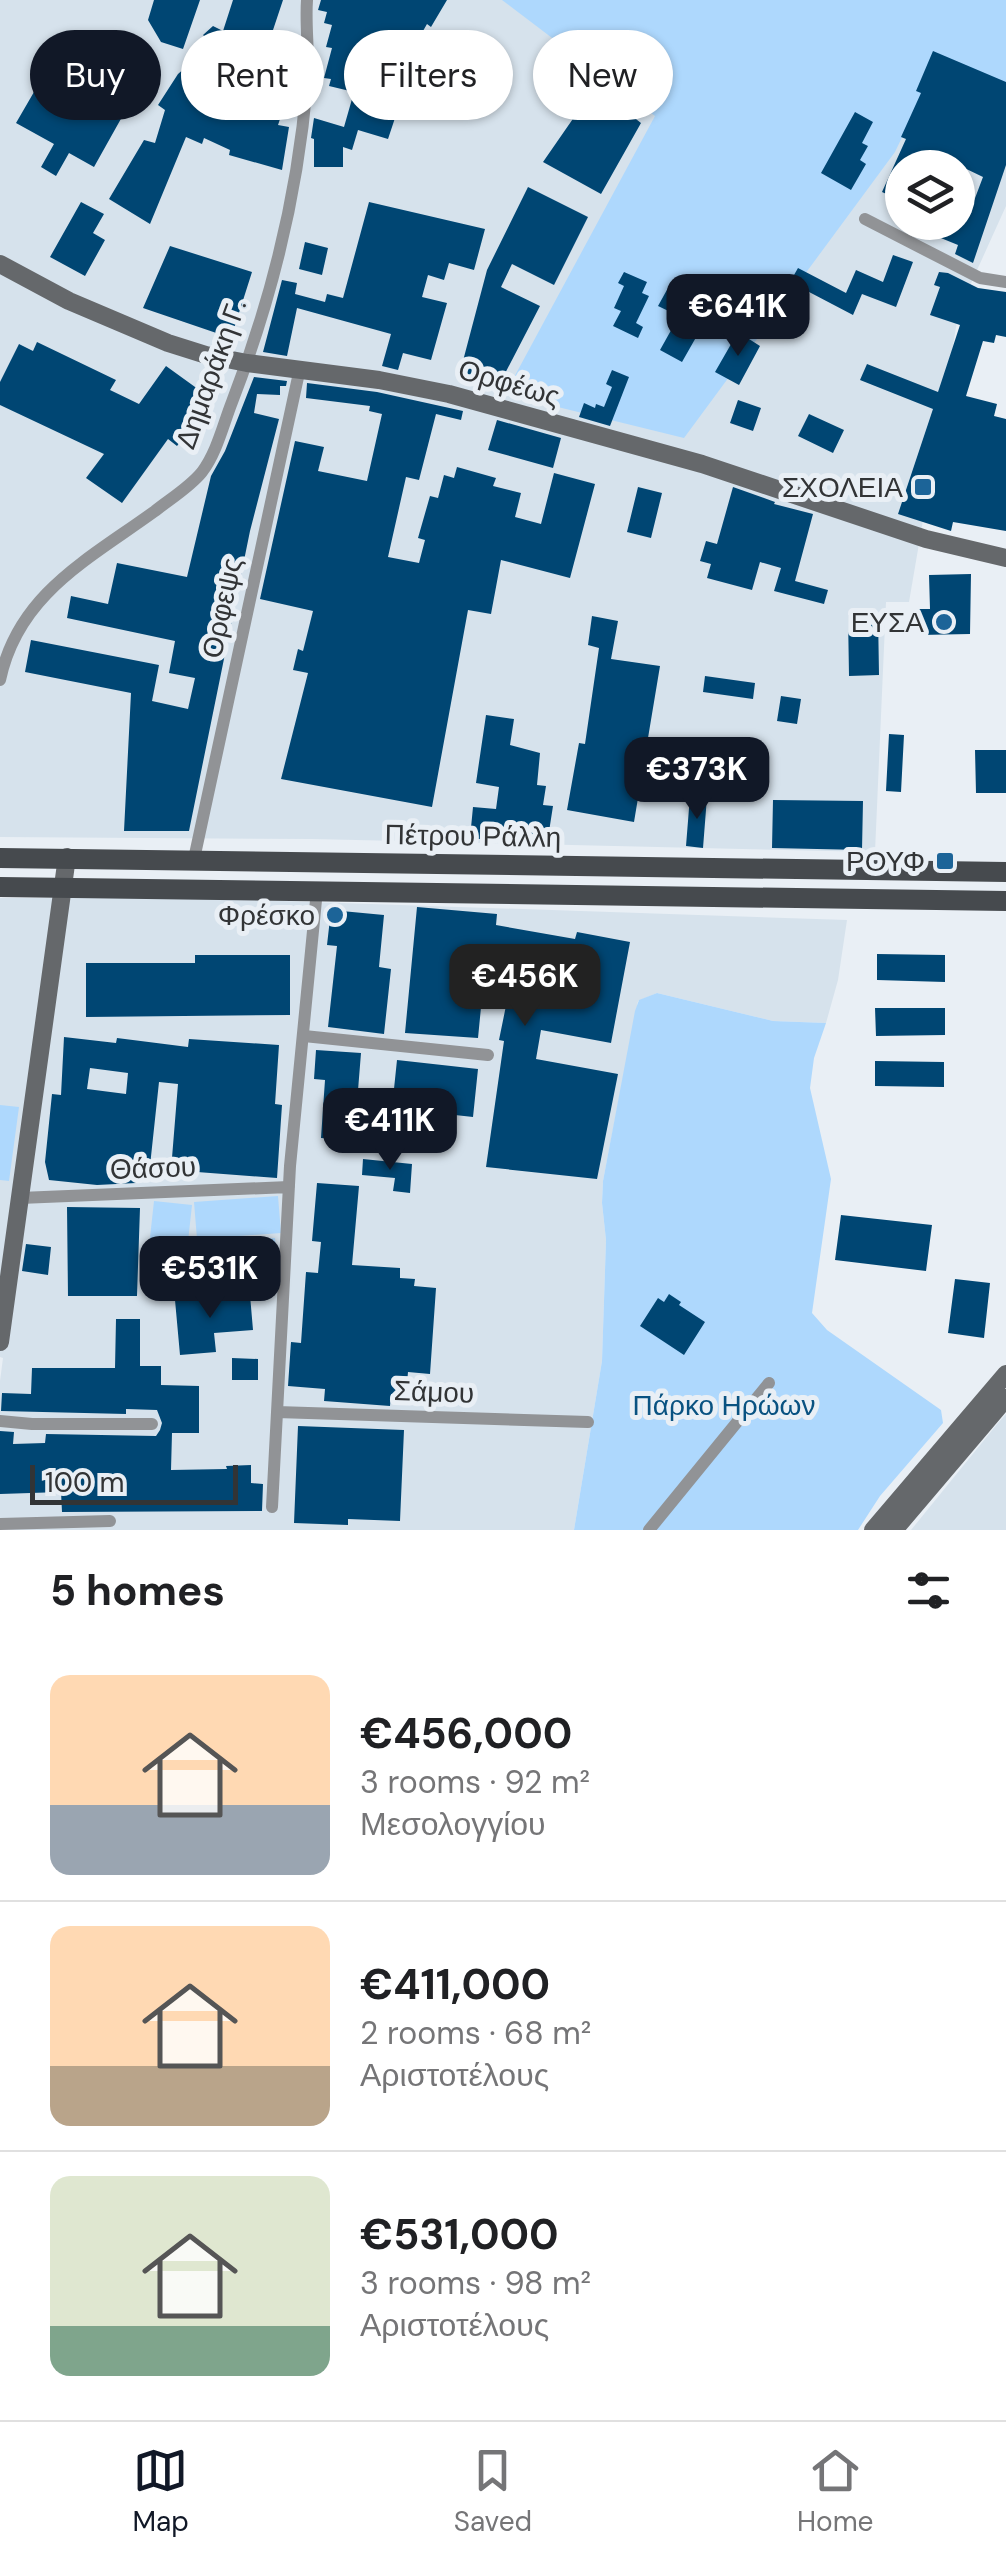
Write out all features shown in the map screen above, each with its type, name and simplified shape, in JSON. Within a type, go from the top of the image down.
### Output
[{"type":"main road","name":"Πέτρου Ράλλη","points":[[0,858],[1006,872]]},
{"type":"main road","name":"Πέτρου Ράλλη","points":[[0,887],[1006,901]]},
{"type":"street","name":"Δημαράκη Γ.","points":[[0,680],[16,633],[31,608],[200,474],[212,454],[248,364],[298,170],[308,82],[307,0]]},
{"type":"street","points":[[865,218],[980,278],[1006,282]]},
{"type":"street","name":"Ορφέως","points":[[0,264],[70,302],[168,343],[248,364],[300,368],[449,394],[702,464],[926,540],[1006,558]]},
{"type":"street","name":"Ορφεψς","points":[[194,859],[300,368]]},
{"type":"street","points":[[0,1342],[67,857]]},
{"type":"street","points":[[272,1507],[289,1187],[317,890]]},
{"type":"street","points":[[304,1036],[488,1056]]},
{"type":"street","name":"Θάσου","points":[[20,1198],[289,1187]]},
{"type":"street","points":[[873,1530],[1006,1374]]},
{"type":"street","points":[[649,1530],[769,1383]]},
{"type":"street","points":[[894,1530],[1006,1398]]},
{"type":"street","name":"Σάμου","points":[[277,1412],[588,1422]]},
{"type":"street","points":[[0,1421],[152,1424]]},
{"type":"street","points":[[0,1524],[110,1521]]},
{"type":"shaded area","points":[[0,0],[1006,0],[1006,206],[959,310],[909,602],[886,602],[875,852],[312,839],[0,837]]},
{"type":"shaded area","points":[[0,898],[194,898],[847,920],[838,980],[826,1023],[773,1021],[657,993],[638,1001],[603,1181],[606,1240],[602,1361],[574,1530],[0,1530]]},
{"type":"shaded area","points":[[1006,1414],[1006,1530],[911,1530],[998,1423]]},
{"type":"green space","points":[[502,0],[1006,0],[1006,94],[936,66],[896,150],[885,150],[885,166],[684,438],[505,394],[653,120],[673,120],[673,30],[542,30]]},
{"type":"green space","name":"Πάρκο Ηρώων","points":[[657,993],[773,1021],[826,1023],[814,1058],[810,1088],[831,1179],[812,1313],[827,1330],[941,1410],[943,1423],[880,1496],[858,1530],[574,1530],[602,1361],[606,1240],[603,1181],[635,1011],[639,1000]]},
{"type":"green space","points":[[0,1105],[19,1107],[9,1181],[0,1180]]},
{"type":"green space","points":[[278,1196],[281,1233],[197,1239],[194,1202]]},
{"type":"green space","points":[[154,1201],[192,1205],[183,1287],[145,1283]]},
{"type":"green space","points":[[275,1238],[278,1275],[194,1280],[191,1243]]},
{"type":"building","points":[[154,0],[200,0],[190,30],[181,30],[181,48],[161,42],[161,30],[154,30],[148,20]]},
{"type":"building","points":[[233,0],[283,0],[273,30],[223,30]]},
{"type":"building","points":[[321,0],[447,0],[431,27],[427,24],[424,30],[344,30],[344,90],[329,86],[331,79],[324,78],[332,48],[326,47],[332,25],[324,23],[327,12],[318,10]]},
{"type":"building","points":[[933,51],[1006,82],[1006,165],[973,263],[955,254],[958,245],[946,240],[975,240],[975,198],[983,177],[975,173],[975,150],[901,150],[906,139],[901,137],[921,93],[916,91]]},
{"type":"building","points":[[181,71],[181,120],[280,120],[278,125],[289,127],[282,170],[229,155],[230,150],[204,138],[202,144],[186,137],[150,224],[109,199],[144,140],[155,143],[165,110],[161,100]]},
{"type":"building","points":[[30,99],[30,120],[120,120],[94,167],[69,153],[56,176],[41,167],[54,144],[16,123]]},
{"type":"building","points":[[855,112],[873,122],[862,143],[868,146],[860,160],[866,164],[851,190],[821,173]]},
{"type":"building","points":[[314,120],[344,127],[346,120],[394,120],[388,139],[358,130],[352,150],[343,147],[343,167],[314,167]]},
{"type":"building","points":[[572,120],[641,123],[601,194],[543,162]]},
{"type":"building","points":[[528,187],[588,217],[554,285],[512,264],[501,287],[540,306],[498,387],[459,376],[487,270]]},
{"type":"building","points":[[81,202],[104,214],[93,233],[105,240],[85,276],[50,257]]},
{"type":"building","points":[[369,202],[485,229],[474,270],[449,263],[444,280],[428,275],[422,297],[447,303],[431,360],[403,353],[398,370],[382,366],[391,334],[297,308],[287,356],[263,352],[282,280],[297,283],[295,294],[325,302],[327,294],[343,298]]},
{"type":"building","points":[[305,242],[328,248],[322,275],[299,269]]},
{"type":"building","points":[[170,246],[252,272],[231,338],[143,308]]},
{"type":"building","points":[[893,255],[913,262],[896,307],[862,294],[853,315],[790,282],[798,268],[846,293],[856,270],[883,282]]},
{"type":"building","points":[[624,272],[647,282],[642,293],[649,296],[636,323],[643,327],[638,338],[613,326],[621,311],[614,308],[624,286],[618,283]]},
{"type":"building","points":[[939,272],[978,288],[1006,292],[1006,337],[996,335],[994,343],[983,341],[966,396],[997,404],[994,416],[1006,419],[1006,531],[953,522],[951,531],[898,514],[933,409],[860,380],[867,364],[938,392],[960,325],[930,315],[940,287],[934,285]]},
{"type":"building","points":[[668,288],[680,293],[676,301],[707,318],[682,362],[660,350],[679,316],[658,306]]},
{"type":"building","points":[[738,332],[760,346],[739,385],[715,372]]},
{"type":"building","points":[[37,342],[116,380],[110,390],[139,404],[166,366],[202,392],[195,400],[206,408],[177,446],[168,439],[122,503],[86,478],[104,454],[0,405],[0,382],[19,344],[33,351]]},
{"type":"building","points":[[612,370],[629,377],[610,426],[579,417],[584,403],[604,407],[612,387],[606,384]]},
{"type":"building","points":[[254,377],[287,381],[286,386],[280,386],[280,395],[257,394],[254,413],[279,419],[250,531],[189,831],[124,831],[131,693],[25,672],[31,640],[159,665],[152,701],[188,709],[195,678],[169,673],[175,641],[67,618],[71,596],[108,604],[117,563],[187,577],[211,476]]},
{"type":"building","points":[[307,383],[377,392],[463,411],[461,420],[436,414],[419,480],[406,477],[388,557],[419,563],[425,540],[418,538],[430,496],[438,498],[444,475],[454,478],[457,467],[496,478],[493,486],[521,493],[515,517],[541,524],[554,473],[595,484],[570,578],[501,560],[491,614],[468,610],[432,807],[281,779],[308,673],[293,670],[298,649],[303,651],[313,611],[260,599],[295,441],[324,447],[318,471],[367,481],[382,414],[369,411],[370,406],[306,398]]},
{"type":"building","points":[[738,400],[761,408],[753,431],[730,423]]},
{"type":"building","points":[[809,414],[844,430],[833,453],[798,436]]},
{"type":"building","points":[[497,420],[561,438],[553,468],[488,450]]},
{"type":"building","points":[[638,487],[662,493],[651,538],[627,532]]},
{"type":"building","points":[[733,487],[813,514],[795,581],[828,590],[824,604],[774,591],[781,568],[760,562],[752,590],[707,578],[711,564],[700,561],[706,541],[717,544]]},
{"type":"building","points":[[971,574],[970,634],[920,635],[919,609],[930,609],[929,575]]},
{"type":"building","points":[[878,614],[879,675],[849,676],[848,615]]},
{"type":"building","points":[[592,616],[618,621],[611,659],[660,666],[634,822],[567,810],[579,743],[585,744],[599,648],[588,645]]},
{"type":"building","points":[[705,676],[755,683],[753,699],[703,692]]},
{"type":"building","points":[[781,696],[801,699],[797,724],[777,721]]},
{"type":"building","points":[[486,715],[514,719],[510,745],[540,753],[537,785],[546,786],[543,805],[553,806],[548,838],[508,842],[470,838],[473,807],[496,809],[499,787],[476,783]]},
{"type":"building","points":[[889,734],[904,735],[901,792],[886,791]]},
{"type":"building","points":[[975,750],[1006,750],[1006,793],[976,793]]},
{"type":"building","points":[[690,796],[707,797],[703,848],[686,846]]},
{"type":"building","points":[[773,800],[863,801],[862,850],[772,848]]},
{"type":"building","points":[[417,907],[497,914],[496,925],[575,939],[577,932],[630,942],[611,1043],[541,1030],[536,1059],[618,1074],[597,1179],[486,1167],[504,1041],[499,1040],[509,991],[483,987],[478,1038],[405,1033]]},
{"type":"building","points":[[331,910],[384,915],[379,967],[391,969],[384,1034],[328,1027],[337,946],[327,945]]},
{"type":"building","points":[[877,954],[945,955],[945,982],[877,980]]},
{"type":"building","points":[[195,955],[290,955],[290,1015],[86,1017],[86,963],[195,963]]},
{"type":"building","points":[[875,1008],[945,1008],[945,1035],[876,1036]]},
{"type":"building","points":[[64,1037],[116,1043],[117,1038],[188,1047],[189,1039],[279,1045],[275,1104],[282,1105],[277,1178],[171,1170],[178,1084],[159,1082],[149,1175],[137,1174],[136,1183],[97,1185],[49,1180],[45,1162],[52,1094],[61,1095]],"holes":[[[90,1068],[128,1073],[126,1094],[87,1089]]]},
{"type":"building","points":[[316,1050],[361,1053],[354,1140],[321,1138],[325,1080],[314,1079]]},
{"type":"building","points":[[397,1060],[478,1069],[473,1117],[392,1108]]},
{"type":"building","points":[[875,1061],[944,1062],[944,1087],[875,1086]]},
{"type":"building","points":[[363,1159],[412,1164],[410,1193],[393,1191],[395,1178],[362,1175]]},
{"type":"building","points":[[317,1183],[359,1186],[352,1265],[400,1268],[400,1278],[415,1279],[414,1286],[436,1288],[430,1374],[408,1372],[406,1395],[391,1394],[390,1406],[324,1401],[325,1389],[288,1386],[291,1342],[301,1343],[306,1272],[318,1273],[321,1242],[312,1241]]},
{"type":"building","points":[[67,1207],[140,1208],[137,1296],[68,1296]]},
{"type":"building","points":[[841,1215],[932,1225],[926,1271],[835,1260]]},
{"type":"building","points":[[26,1244],[51,1247],[48,1275],[22,1271]]},
{"type":"building","points":[[955,1279],[990,1283],[984,1338],[948,1333]]},
{"type":"building","points":[[669,1294],[705,1322],[684,1355],[640,1326],[658,1298],[664,1302]]},
{"type":"building","points":[[250,1295],[253,1330],[214,1333],[216,1352],[180,1355],[175,1300]]},
{"type":"building","points":[[116,1319],[140,1319],[140,1366],[161,1366],[161,1385],[199,1386],[199,1433],[172,1433],[171,1470],[251,1465],[251,1483],[263,1484],[262,1511],[62,1512],[61,1492],[0,1494],[0,1431],[14,1432],[13,1444],[45,1443],[46,1434],[156,1436],[160,1430],[162,1423],[157,1410],[126,1409],[126,1414],[1,1411],[2,1393],[31,1394],[32,1368],[115,1368]]},
{"type":"building","points":[[232,1358],[258,1359],[258,1380],[232,1380]]},
{"type":"building","points":[[298,1426],[404,1430],[400,1521],[348,1519],[348,1525],[294,1523]]},
{"type":"place","name":"ΣΧΟΛΕΙΑ","points":[[923,487]]},
{"type":"place","name":"ΕΥΣΑ","points":[[944,622]]},
{"type":"place","name":"ΡΟΥΦ","points":[[945,861]]},
{"type":"place","name":"Φρέσκο","points":[[335,915]]}]
